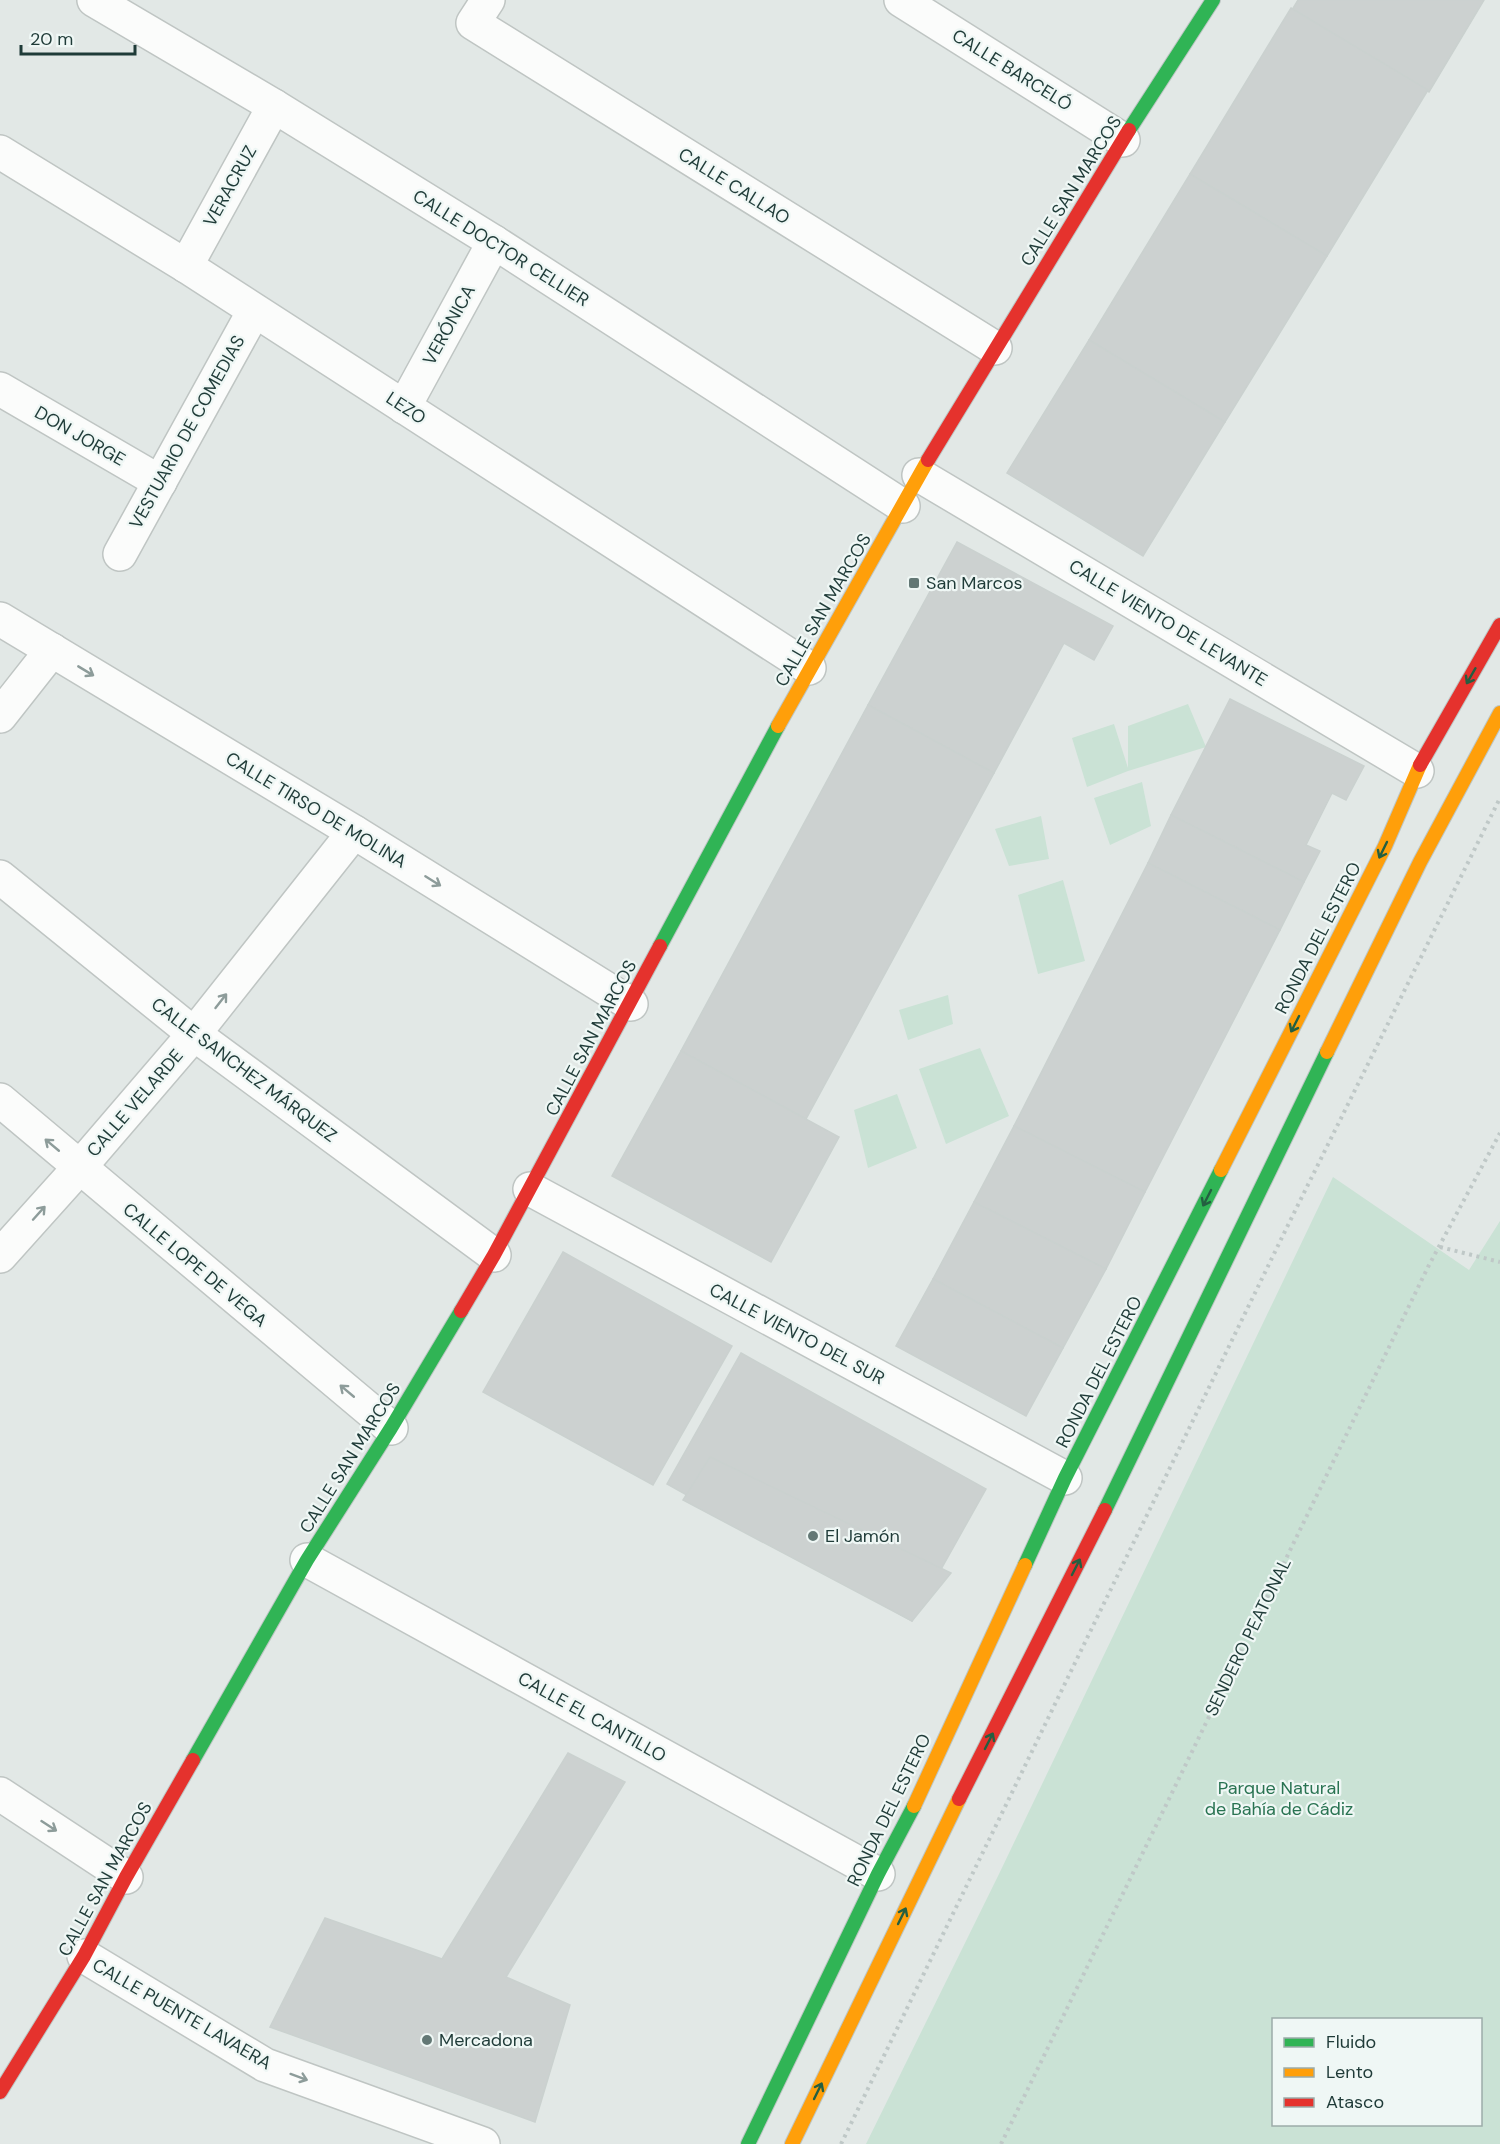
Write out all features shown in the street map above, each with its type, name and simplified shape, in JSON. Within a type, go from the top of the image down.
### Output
[{"type":"street","name":"CALLE DOCTOR CELLIER","points":[[94,0],[274,106],[494,242],[903,506]]},
{"type":"street","name":"CALLE BARCELÓ","points":[[901,0],[1124,140]]},
{"type":"street","name":"CALLE SAN MARCOS","points":[[0,2092],[84,1956],[126,1877],[307,1560],[392,1428],[494,1255],[631,1004],[809,668],[919,475],[994,348],[1213,0]]},
{"type":"street","name":"CALLE CALLAO","points":[[480,11],[994,348]]},
{"type":"street","name":"VERACRUZ","points":[[186,266],[274,106]]},
{"type":"street","name":"LEZO","points":[[0,152],[186,266],[809,668]]},
{"type":"street","name":"VERÓNICA","points":[[404,407],[494,242]]},
{"type":"street","name":"VESTUARIO DE COMEDIAS","points":[[120,554],[254,311]]},
{"type":"street","name":"DON JORGE","points":[[0,389],[160,482]]},
{"type":"street","name":"CALLE VIENTO DE LEVANTE","points":[[919,475],[1417,771]]},
{"type":"street","name":"CALLE TIRSO DE MOLINA","points":[[0,619],[354,832],[631,1004]]},
{"type":"street","name":"RONDA DEL ESTERO","points":[[748,2144],[878,1874],[918,1799],[1065,1478],[1380,856],[1417,771],[1500,625]]},
{"type":"street","points":[[0,716],[52,650]]},
{"type":"street","points":[[792,2144],[952,1814],[1115,1490],[1420,862],[1500,713]]},
{"type":"street","name":"CALLE VELARDE","points":[[0,1256],[80,1168],[194,1034],[354,832]]},
{"type":"street","name":"CALLE SANCHEZ MÁRQUEZ","points":[[0,877],[194,1034],[494,1255]]},
{"type":"street","name":"CALLE LOPE DE VEGA","points":[[0,1100],[392,1428]]},
{"type":"street","name":"CALLE VIENTO DEL SUR","points":[[530,1189],[1065,1478]]},
{"type":"street","name":"CALLE EL CANTILLO","points":[[307,1560],[878,1874]]},
{"type":"street","points":[[0,1794],[126,1877]]},
{"type":"street","name":"CALLE PUENTE LAVAERA","points":[[84,1956],[265,2065],[483,2144]]},
{"type":"path","points":[[841,2144],[1289,1223],[1500,798]]},
{"type":"path","name":"SENDERO PEATONAL","points":[[1001,2144],[1440,1246],[1500,1133]]},
{"type":"path","points":[[1440,1246],[1500,1262]]},
{"type":"green space","points":[[1188,704],[1206,747],[1128,771],[1087,787],[1072,738],[1114,724],[1128,768],[1128,726]]},
{"type":"green space","points":[[1142,782],[1151,826],[1110,845],[1094,798]]},
{"type":"green space","points":[[1041,816],[1049,859],[1009,866],[995,829]]},
{"type":"green space","points":[[1063,880],[1085,961],[1038,974],[1018,895]]},
{"type":"green space","points":[[948,995],[953,1024],[908,1040],[899,1010]]},
{"type":"green space","points":[[980,1048],[1009,1116],[946,1144],[919,1069]]},
{"type":"green space","points":[[897,1094],[917,1148],[868,1168],[854,1110]]},
{"type":"green space","name":"Parque Natural de Bahía de Cádiz","points":[[1333,1177],[1469,1270],[1500,1221],[1500,2144],[866,2144],[999,1874]]},
{"type":"building","points":[[1298,0],[1484,0],[1429,92],[1292,10]]},
{"type":"building","points":[[1291,8],[1428,90],[1327,256],[1190,174]]},
{"type":"building","points":[[1190,174],[1327,256],[1225,422],[1089,340]]},
{"type":"building","points":[[1089,340],[1225,422],[1143,556],[1007,473]]},
{"type":"building","points":[[957,542],[1113,626],[1094,660],[1064,643],[994,773],[868,705]]},
{"type":"building","points":[[1230,699],[1364,766],[1346,800],[1332,793],[1306,845],[1320,851],[1304,882],[1171,815]]},
{"type":"building","points":[[868,705],[994,773],[806,1119],[681,1051]]},
{"type":"building","points":[[1171,815],[1304,882],[1280,930],[1148,863]]},
{"type":"building","points":[[1148,863],[1280,930],[1145,1192],[1014,1126]]},
{"type":"building","points":[[681,1051],[839,1137],[771,1262],[612,1176]]},
{"type":"building","points":[[1014,1126],[1145,1192],[1106,1269],[974,1202]]},
{"type":"building","points":[[974,1202],[1106,1269],[1063,1348],[933,1279]]},
{"type":"building","points":[[563,1252],[732,1346],[653,1485],[483,1392]]},
{"type":"building","points":[[933,1279],[1063,1348],[1026,1416],[896,1346]]},
{"type":"building","points":[[741,1353],[986,1489],[912,1621],[667,1484]]},
{"type":"building","name":"El Jamón","points":[[710,1457],[951,1573],[912,1621],[683,1500]]},
{"type":"building","points":[[568,1753],[625,1782],[506,1977],[570,2005],[535,2122],[270,2027],[325,1918],[442,1959]]},
{"type":"traffic: fast","points":[[1129,130],[1213,0]]},
{"type":"traffic: fast","points":[[660,946],[778,726]]},
{"type":"traffic: fast","points":[[1105,1510],[1327,1052]]},
{"type":"traffic: fast","points":[[1025,1565],[1065,1478],[1221,1170]]},
{"type":"traffic: fast","points":[[193,1760],[307,1560],[391,1428],[461,1311]]},
{"type":"traffic: fast","points":[[748,2144],[878,1874],[914,1806]]},
{"type":"traffic: slow","points":[[778,726],[928,460]]},
{"type":"traffic: slow","points":[[1327,1052],[1420,862],[1500,713]]},
{"type":"traffic: slow","points":[[1221,1170],[1385,846],[1420,765]]},
{"type":"traffic: slow","points":[[914,1806],[1025,1565]]},
{"type":"traffic: slow","points":[[792,2144],[959,1799]]},
{"type":"traffic: jam","points":[[928,460],[1129,130]]},
{"type":"traffic: jam","points":[[1420,765],[1500,625]]},
{"type":"traffic: jam","points":[[461,1311],[494,1255],[660,946]]},
{"type":"traffic: jam","points":[[959,1799],[1105,1510]]},
{"type":"traffic: jam","points":[[0,2092],[84,1956],[193,1760]]},
{"type":"place","name":"San Marcos","points":[[914,583]]},
{"type":"place","name":"El Jamón","points":[[813,1536]]},
{"type":"place","name":"Mercadona","points":[[427,2040]]}]
